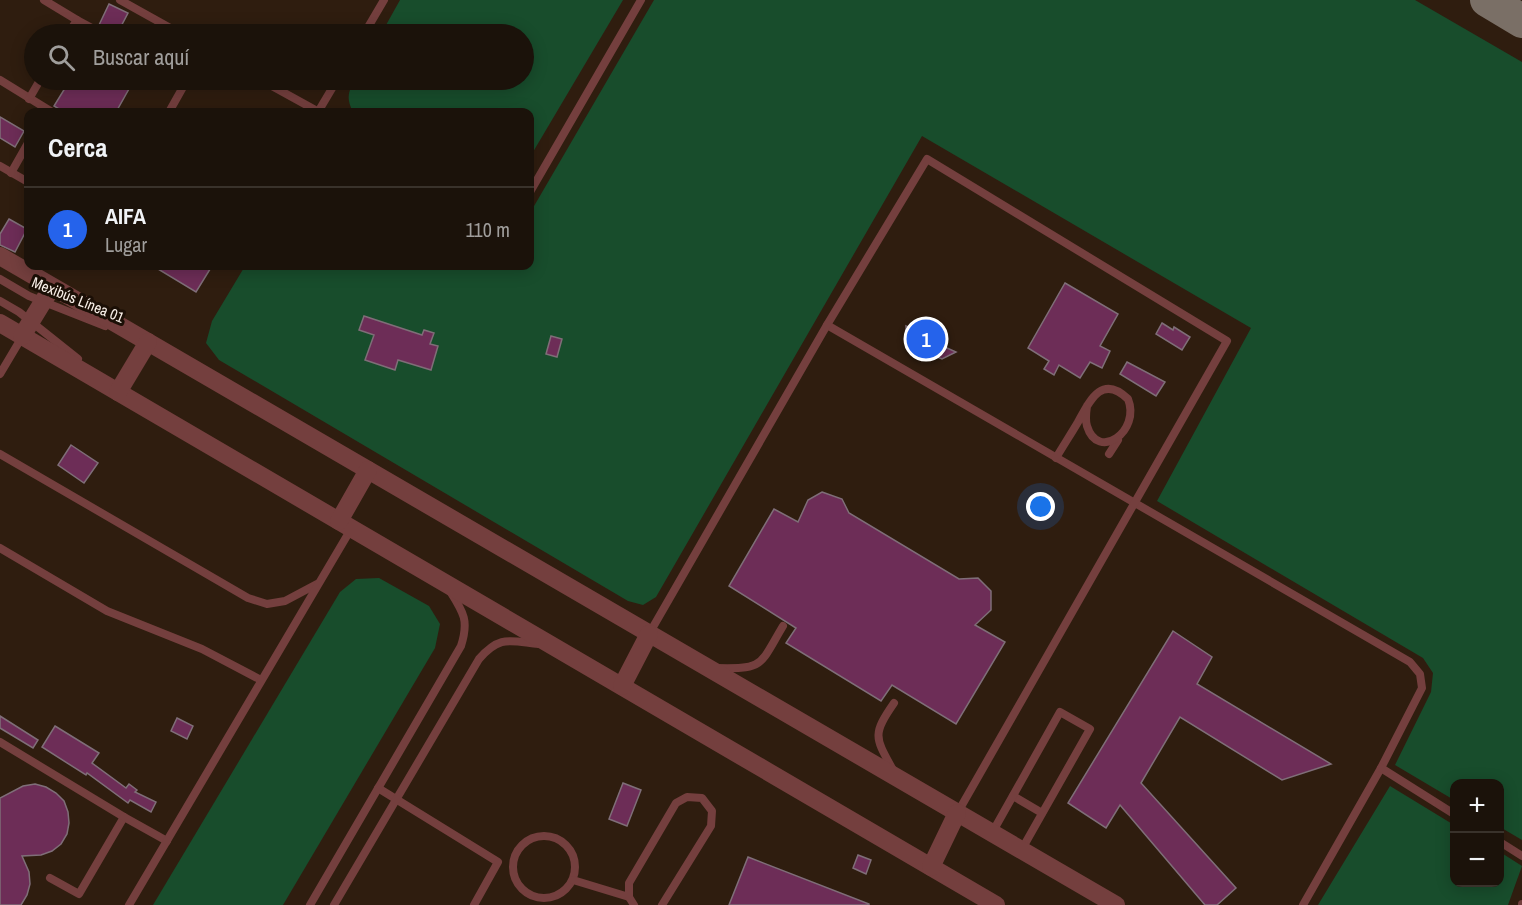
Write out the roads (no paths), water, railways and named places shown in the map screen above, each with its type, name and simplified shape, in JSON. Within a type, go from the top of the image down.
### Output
[{"type":"street","points":[[0,256],[47,294],[148,342],[1116,905]]},
{"type":"street","points":[[26,329],[47,294]]},
{"type":"street","points":[[0,323],[26,329],[118,392],[996,905]]},
{"type":"street","points":[[118,392],[148,342]]},
{"type":"street","points":[[345,525],[368,470]]},
{"type":"street","points":[[622,686],[649,634]]},
{"type":"street","points":[[931,867],[957,813]]},
{"type":"lane","points":[[44,0],[84,24]]},
{"type":"lane","points":[[120,0],[163,24]]},
{"type":"lane","points":[[370,24],[384,0]]},
{"type":"lane","points":[[534,185],[641,0]]},
{"type":"lane","points":[[74,24],[77,20]]},
{"type":"lane","points":[[0,80],[45,108]]},
{"type":"lane","points":[[29,99],[34,90]]},
{"type":"lane","points":[[171,108],[180,90]]},
{"type":"lane","points":[[279,90],[312,108]]},
{"type":"lane","points":[[321,108],[331,90]]},
{"type":"lane","points":[[11,172],[24,150]]},
{"type":"lane","points":[[649,634],[827,325],[927,159],[1227,341],[957,813]]},
{"type":"lane","points":[[0,166],[24,180]]},
{"type":"lane","name":"Mexibús Línea 01","points":[[0,279],[29,296],[47,294]]},
{"type":"lane","points":[[0,301],[26,329],[0,374]]},
{"type":"lane","points":[[827,325],[1410,662],[1420,674],[1422,688],[1381,768],[1303,905]]},
{"type":"lane","points":[[1056,458],[1092,396],[1105,389],[1118,390],[1128,399],[1131,414],[1124,432],[1113,441],[1102,441],[1090,432],[1086,424],[1087,406]]},
{"type":"lane","points":[[1109,454],[1119,437]]},
{"type":"lane","points":[[0,454],[248,598],[267,604],[285,601],[318,584]]},
{"type":"lane","points":[[129,905],[318,584],[345,525]]},
{"type":"lane","points":[[0,548],[107,611],[202,649],[261,680]]},
{"type":"lane","points":[[310,905],[461,646],[466,630],[464,612],[444,582]]},
{"type":"lane","points":[[706,667],[747,668],[760,663],[783,626]]},
{"type":"lane","points":[[334,905],[479,659],[490,646],[504,640],[551,645]]},
{"type":"lane","points":[[894,703],[878,730],[879,745],[898,779]]},
{"type":"lane","points":[[992,833],[1060,712],[1080,723],[1089,729],[1021,850]]},
{"type":"lane","points":[[0,742],[167,841]]},
{"type":"lane","points":[[1381,768],[1450,811]]},
{"type":"lane","points":[[378,788],[498,862],[513,860]]},
{"type":"lane","points":[[1012,796],[1042,813]]},
{"type":"lane","points":[[634,905],[629,897],[629,883],[676,803],[687,797],[702,798],[712,811],[711,826],[665,904],[662,905]]},
{"type":"lane","points":[[50,878],[80,894],[124,817]]},
{"type":"lane","points":[[534,837],[556,838],[571,851],[575,870],[573,880],[560,895],[540,899],[522,890],[512,871],[513,860],[525,842],[534,837]]},
{"type":"lane","points":[[1504,845],[1522,856]]},
{"type":"lane","points":[[474,905],[498,862]]},
{"type":"lane","points":[[573,880],[629,897]]},
{"type":"lane","points":[[526,905],[531,896]]},
{"type":"place","name":"AIFA","points":[[926,339]]}]
